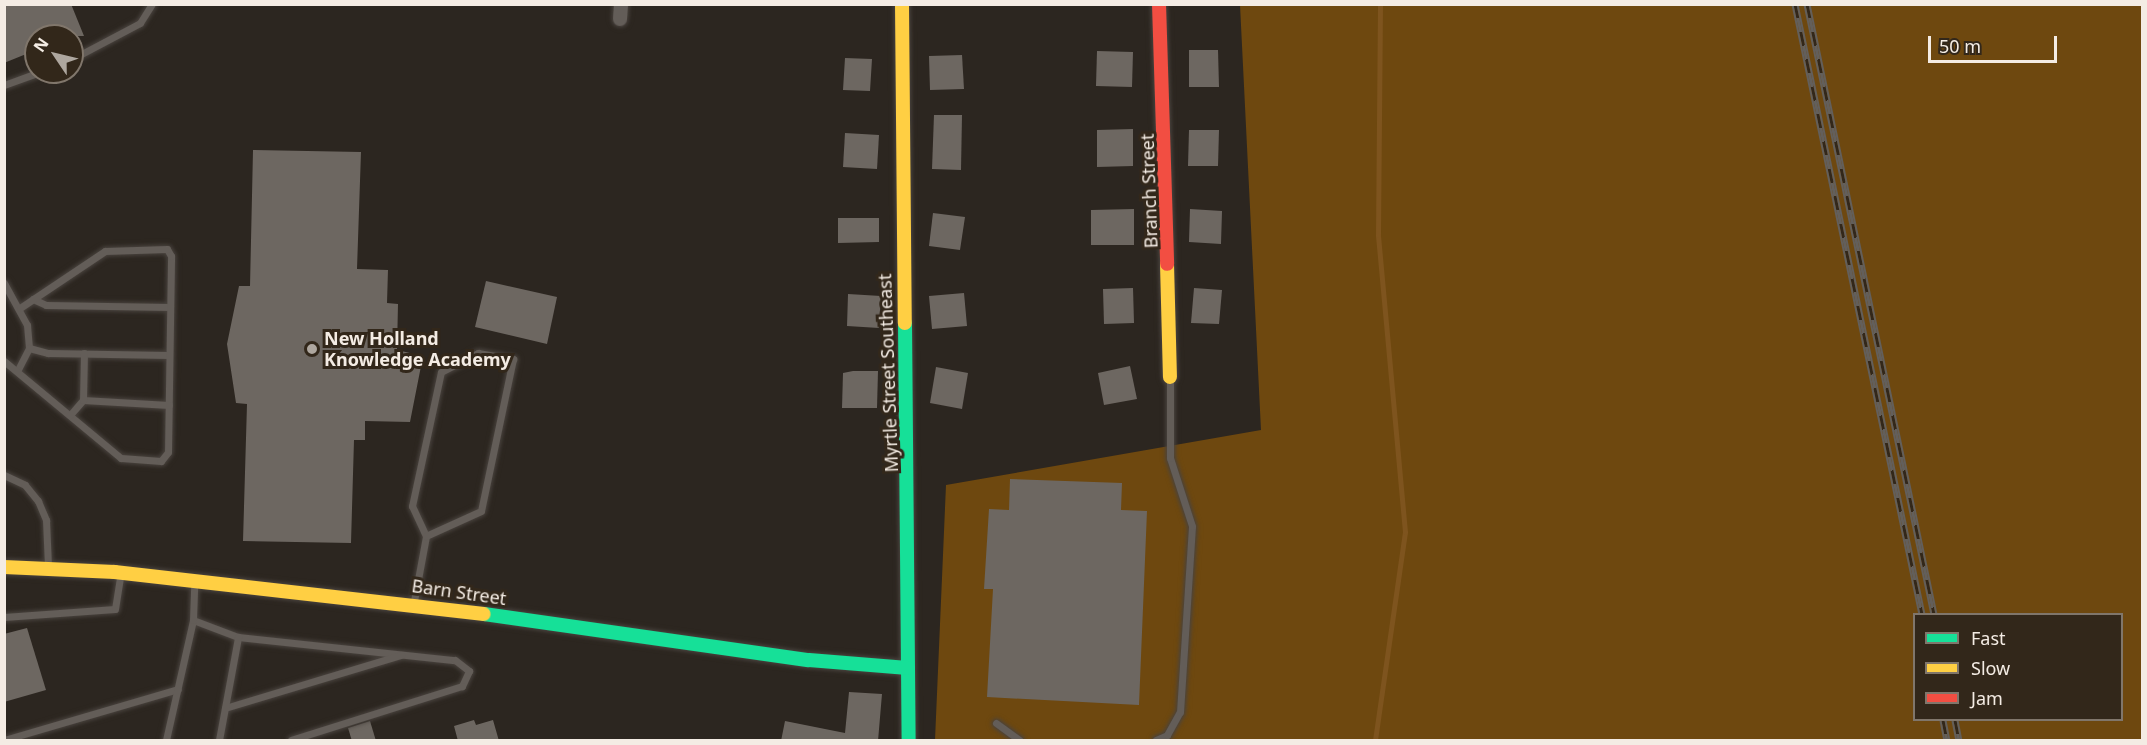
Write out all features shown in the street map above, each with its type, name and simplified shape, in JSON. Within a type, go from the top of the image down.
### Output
[{"type":"street","points":[[620,19],[621,4]]},
{"type":"street","name":"Myrtle Street Southeast","points":[[902,4],[909,741]]},
{"type":"street","name":"Branch Street","points":[[1159,4],[1170,377]]},
{"type":"street","name":"Barn Street","points":[[4,567],[48,566],[413,604],[787,657],[908,668]]},
{"type":"lane","points":[[84,53],[140,23],[152,4]]},
{"type":"lane","points":[[4,85],[24,78]]},
{"type":"lane","points":[[4,361],[18,370],[121,458],[161,461],[168,452],[171,256],[167,249],[154,247],[105,251],[20,308]]},
{"type":"lane","points":[[4,283],[20,308],[29,348],[18,370]]},
{"type":"lane","points":[[33,299],[46,305],[170,307]]},
{"type":"lane","points":[[29,348],[84,353],[170,355]]},
{"type":"lane","points":[[70,415],[83,400],[84,353]]},
{"type":"lane","points":[[413,604],[426,536],[412,506],[441,372],[478,353],[513,358],[482,511],[426,536]]},
{"type":"lane","points":[[1156,741],[1167,735],[1180,712],[1192,526],[1170,458],[1170,377]]},
{"type":"lane","points":[[83,400],[169,405]]},
{"type":"lane","points":[[4,475],[25,486],[38,501],[46,520],[48,566]]},
{"type":"lane","points":[[4,617],[115,609],[121,573]]},
{"type":"lane","points":[[166,741],[193,620],[194,582]]},
{"type":"lane","points":[[193,620],[238,637],[455,660],[469,671],[462,686],[291,741]]},
{"type":"lane","points":[[219,741],[238,637]]},
{"type":"lane","points":[[225,708],[405,654]]},
{"type":"lane","points":[[4,740],[114,704],[178,689]]},
{"type":"lane","points":[[996,723],[1019,741]]},
{"type":"shaded area","points":[[1240,5],[2142,5],[2142,740],[935,740],[946,485],[1261,430]]},
{"type":"building","points":[[4,4],[71,4],[79,24],[24,24],[24,55],[4,63]]},
{"type":"building","points":[[1189,50],[1218,50],[1219,87],[1189,87]]},
{"type":"building","points":[[1097,51],[1133,52],[1132,87],[1096,86]]},
{"type":"building","points":[[962,55],[964,89],[930,90],[929,56]]},
{"type":"building","points":[[845,58],[872,59],[870,91],[843,90]]},
{"type":"building","points":[[934,115],[962,115],[961,170],[932,169]]},
{"type":"building","points":[[1133,129],[1133,166],[1097,167],[1097,130]]},
{"type":"building","points":[[1189,130],[1219,130],[1218,166],[1188,166]]},
{"type":"building","points":[[845,133],[879,135],[877,169],[843,167]]},
{"type":"building","name":"New Holland Knowledge Academy","points":[[253,150],[361,152],[357,269],[388,270],[387,303],[398,304],[397,350],[423,356],[410,422],[365,421],[365,440],[354,440],[351,543],[243,541],[247,404],[236,403],[227,344],[239,286],[250,286]]},
{"type":"building","points":[[1134,209],[1134,245],[1091,245],[1091,210]]},
{"type":"building","points":[[1190,209],[1222,211],[1221,244],[1189,242]]},
{"type":"building","points":[[933,213],[965,217],[960,250],[929,246]]},
{"type":"building","points":[[838,218],[879,218],[879,242],[838,243]]},
{"type":"building","points":[[486,281],[557,297],[547,344],[475,327]]},
{"type":"building","points":[[1133,288],[1134,323],[1104,324],[1103,289]]},
{"type":"building","points":[[1194,288],[1222,290],[1219,324],[1191,323]]},
{"type":"building","points":[[964,293],[967,326],[932,329],[929,296]]},
{"type":"building","points":[[848,294],[881,296],[879,328],[847,326]]},
{"type":"building","points":[[1130,366],[1137,399],[1104,405],[1098,373]]},
{"type":"building","points":[[936,367],[968,373],[962,409],[930,403]]},
{"type":"building","points":[[878,371],[877,408],[842,408],[843,373]]},
{"type":"building","points":[[1010,479],[1122,483],[1121,510],[1147,511],[1139,705],[987,697],[993,589],[984,589],[989,509],[1009,510]]},
{"type":"building","points":[[27,628],[46,690],[4,702],[4,634]]},
{"type":"building","points":[[849,692],[882,694],[878,741],[781,741],[785,721],[845,733]]},
{"type":"building","points":[[474,720],[476,725],[493,720],[499,741],[458,741],[454,726]]},
{"type":"building","points":[[370,721],[376,741],[352,741],[348,728]]},
{"type":"waterway","points":[[1375,740],[1405,532],[1378,235],[1380,4]]},
{"type":"railway","points":[[1795,4],[1922,613]]},
{"type":"railway","points":[[1807,4],[1934,613]]},
{"type":"railway","points":[[1943,721],[1947,740]]},
{"type":"railway","points":[[1955,721],[1959,740]]},
{"type":"traffic: fast","points":[[905,323],[909,740]]},
{"type":"traffic: fast","points":[[484,614],[809,660],[908,668]]},
{"type":"traffic: slow","points":[[902,4],[905,323]]},
{"type":"traffic: slow","points":[[1167,264],[1170,377]]},
{"type":"traffic: slow","points":[[4,567],[115,572],[484,614]]},
{"type":"traffic: jam","points":[[1159,4],[1167,264]]},
{"type":"place","name":"New Holland Knowledge Academy","points":[[312,349]]}]
